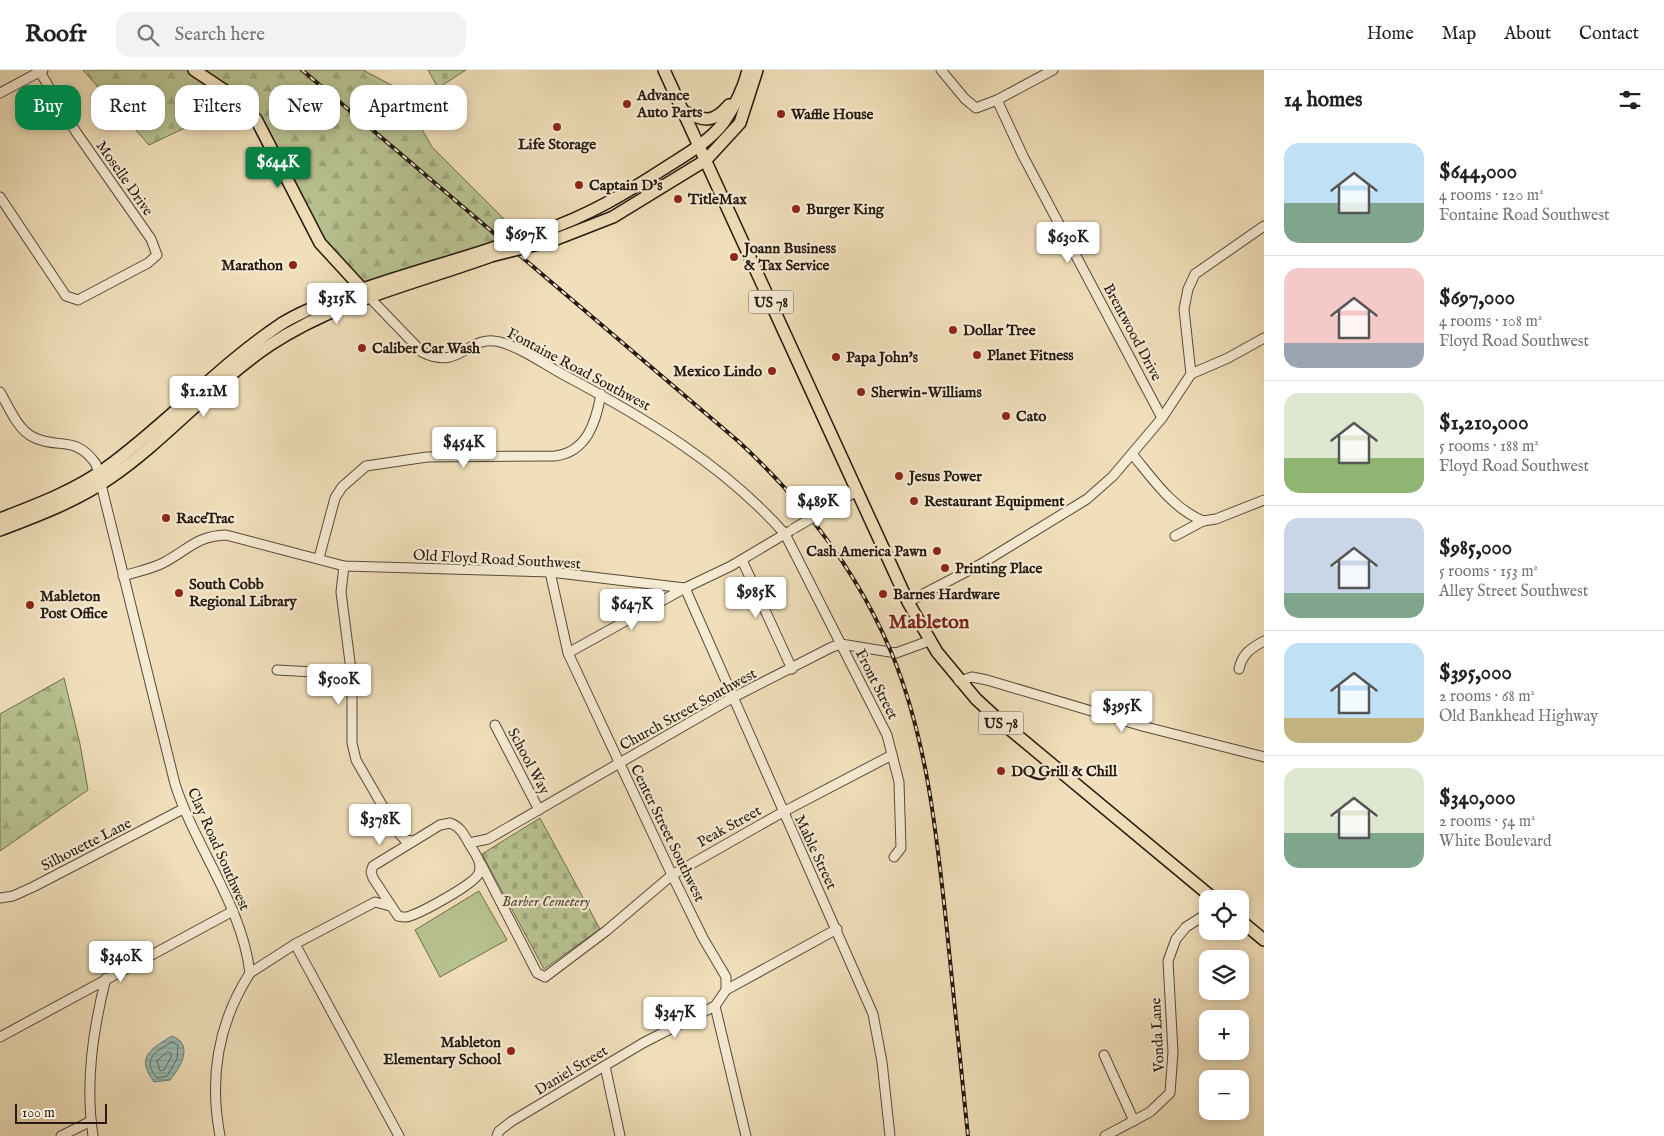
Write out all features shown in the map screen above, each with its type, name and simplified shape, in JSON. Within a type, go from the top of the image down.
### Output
[{"type":"main road","name":"Fontaine Road Southwest","points":[[194,70],[227,92],[256,119],[320,243],[366,293]]},
{"type":"main road","name":"US 78","points":[[664,70],[908,602],[930,641],[959,681],[998,720],[1203,890]]},
{"type":"main road","points":[[0,530],[54,508],[100,478],[239,356],[268,333],[297,316],[488,254],[543,231],[576,220],[614,199],[699,146],[723,122],[739,95],[748,70]]},
{"type":"main road","points":[[488,254],[554,240],[613,216],[706,160],[740,123],[757,70]]},
{"type":"main road","points":[[683,111],[709,120],[722,113],[739,95]]},
{"type":"main road","points":[[0,519],[100,478]]},
{"type":"main road","points":[[1249,928],[1264,940]]},
{"type":"street","points":[[941,70],[964,99],[976,108],[998,100],[1053,70]]},
{"type":"street","points":[[0,93],[42,71]]},
{"type":"street","name":"Moselle Drive","points":[[0,197],[66,296],[78,300],[154,260],[158,254],[157,249],[76,132],[42,71]]},
{"type":"street","name":"Brentwood Drive","points":[[998,100],[1023,156],[1162,418]]},
{"type":"street","points":[[1191,374],[1184,309],[1188,289],[1195,274],[1264,226]]},
{"type":"street","name":"Fontaine Road Southwest","points":[[366,293],[422,352],[430,356],[447,358],[484,341],[499,342],[601,394],[688,448],[749,495],[789,531]]},
{"type":"street","points":[[908,602],[959,577],[1086,498],[1113,476],[1132,454],[1162,418],[1191,374],[1228,358],[1264,338]]},
{"type":"street","name":"Clay Road Southwest","points":[[0,392],[16,420],[31,436],[78,446],[92,458],[100,478],[122,576],[157,715],[184,809],[233,911],[250,973]]},
{"type":"street","points":[[319,558],[336,498],[342,486],[366,466],[427,457],[555,456],[569,453],[584,441],[590,432],[596,417],[601,394]]},
{"type":"street","points":[[1132,454],[1169,498],[1192,516],[1203,520],[1216,519],[1264,500]]},
{"type":"street","points":[[568,653],[685,588],[742,560],[858,491]]},
{"type":"street","points":[[1175,536],[1203,520]]},
{"type":"street","name":"Front Street","points":[[789,531],[841,644],[887,735],[899,782],[901,811],[901,848],[894,857]]},
{"type":"street","name":"Old Floyd Road Southwest","points":[[122,576],[156,566],[197,540],[213,535],[226,535],[344,566],[550,572],[685,588]]},
{"type":"street","points":[[742,560],[792,669]]},
{"type":"street","points":[[344,566],[341,592],[351,674],[352,743],[356,760],[397,830],[405,840],[412,841]]},
{"type":"street","name":"Center Street Southwest","points":[[550,572],[568,653],[672,875],[703,938],[726,977],[726,990]]},
{"type":"street","name":"Mable Street","points":[[685,588],[873,1014],[882,1062],[890,1136]]},
{"type":"street","points":[[841,644],[896,653],[930,641]]},
{"type":"street","points":[[1239,669],[1244,654],[1253,646],[1264,641]]},
{"type":"street","name":"Church Street Southwest","points":[[469,842],[488,839],[732,698],[841,644]]},
{"type":"street","points":[[277,670],[351,674]]},
{"type":"street","points":[[959,681],[972,677],[987,680],[1142,726],[1264,757]]},
{"type":"street","name":"School Way","points":[[494,725],[539,810]]},
{"type":"street","name":"Peak Street","points":[[494,890],[537,973],[544,977],[606,932],[672,875],[783,812],[892,755]]},
{"type":"street","name":"Silhouette Lane","points":[[0,898],[13,896],[33,887],[184,809]]},
{"type":"street","points":[[481,864],[479,875],[470,883],[408,917],[398,916],[390,906],[371,872],[373,866],[396,850],[440,825],[450,823],[459,826],[469,842],[475,855],[481,864],[494,890]]},
{"type":"street","points":[[396,850],[399,844],[397,830]]},
{"type":"street","points":[[475,855],[488,839]]},
{"type":"street","points":[[470,883],[478,881],[494,890]]},
{"type":"street","points":[[375,902],[378,886]]},
{"type":"street","points":[[220,1136],[215,1108],[214,1083],[222,1031],[230,1010],[250,973],[295,944],[375,902],[390,906]]},
{"type":"street","points":[[0,1037],[233,911]]},
{"type":"street","name":"Vonda Lane","points":[[1105,1136],[1134,1121],[1160,1104],[1167,1098],[1172,1088],[1173,1032],[1168,961],[1176,939],[1186,927],[1199,919]]},
{"type":"street","name":"Daniel Street","points":[[498,1133],[512,1120],[653,1038],[715,1006],[726,990],[837,930]]},
{"type":"street","points":[[295,944],[400,1136]]},
{"type":"street","points":[[93,1136],[88,1092],[94,1027],[106,978]]},
{"type":"street","points":[[715,1006],[746,1136]]},
{"type":"street","points":[[1104,1055],[1134,1121]]},
{"type":"street","points":[[605,1066],[620,1136]]},
{"type":"street","points":[[61,1136],[91,1121]]},
{"type":"green space","points":[[83,70],[363,70],[391,85],[350,85],[350,130],[422,130],[432,147],[518,233],[364,290],[345,273],[291,188],[266,137],[259,129],[259,85],[175,85],[175,130],[180,130],[149,145],[136,130],[165,130],[165,85],[96,85]]},
{"type":"green space","points":[[428,70],[466,70],[443,85],[436,85]]},
{"type":"green space","points":[[64,678],[80,744],[88,790],[0,851],[0,714]]},
{"type":"green space","name":"Barber Cemetery","points":[[540,818],[600,929],[544,969],[482,854]]},
{"type":"green space","points":[[479,891],[507,940],[440,977],[415,930]]},
{"type":"water","points":[[172,1036],[183,1044],[184,1050],[181,1062],[170,1080],[154,1082],[146,1066],[146,1060],[151,1050]]},
{"type":"railway","points":[[302,70],[738,441],[785,488],[827,539],[845,566],[863,595],[892,654],[904,686],[922,752],[934,819],[968,1136]]},
{"type":"place","name":"Advance Auto Parts","points":[[627,104]]},
{"type":"place","name":"Waffle House","points":[[781,114]]},
{"type":"place","name":"Life Storage","points":[[557,127]]},
{"type":"place","name":"Captain D's","points":[[579,185]]},
{"type":"place","name":"TitleMax","points":[[678,199]]},
{"type":"place","name":"Burger King","points":[[796,209]]},
{"type":"place","name":"Joann Business & Tax Service","points":[[734,257]]},
{"type":"place","name":"Marathon","points":[[293,265]]},
{"type":"place","name":"Dollar Tree","points":[[953,330]]},
{"type":"place","name":"Caliber Car Wash","points":[[362,348]]},
{"type":"place","name":"Planet Fitness","points":[[977,355]]},
{"type":"place","name":"Papa John's","points":[[836,357]]},
{"type":"place","name":"Mexico Lindo","points":[[772,371]]},
{"type":"place","name":"Sherwin-Williams","points":[[861,392]]},
{"type":"place","name":"Cato","points":[[1006,416]]},
{"type":"place","name":"Jesus Power","points":[[899,476]]},
{"type":"place","name":"Restaurant Equipment","points":[[914,501]]},
{"type":"place","name":"RaceTrac","points":[[166,518]]},
{"type":"place","name":"Cash America Pawn","points":[[937,551]]},
{"type":"place","name":"Printing Place","points":[[945,568]]},
{"type":"place","name":"South Cobb Regional Library","points":[[179,593]]},
{"type":"place","name":"Barnes Hardware","points":[[883,594]]},
{"type":"place","name":"Mableton Post Office","points":[[30,605]]},
{"type":"place","name":"DQ Grill & Chill","points":[[1001,771]]},
{"type":"place","name":"Mableton Elementary School","points":[[511,1051]]},
{"type":"district","name":"Mableton","points":[[929,621]]}]
